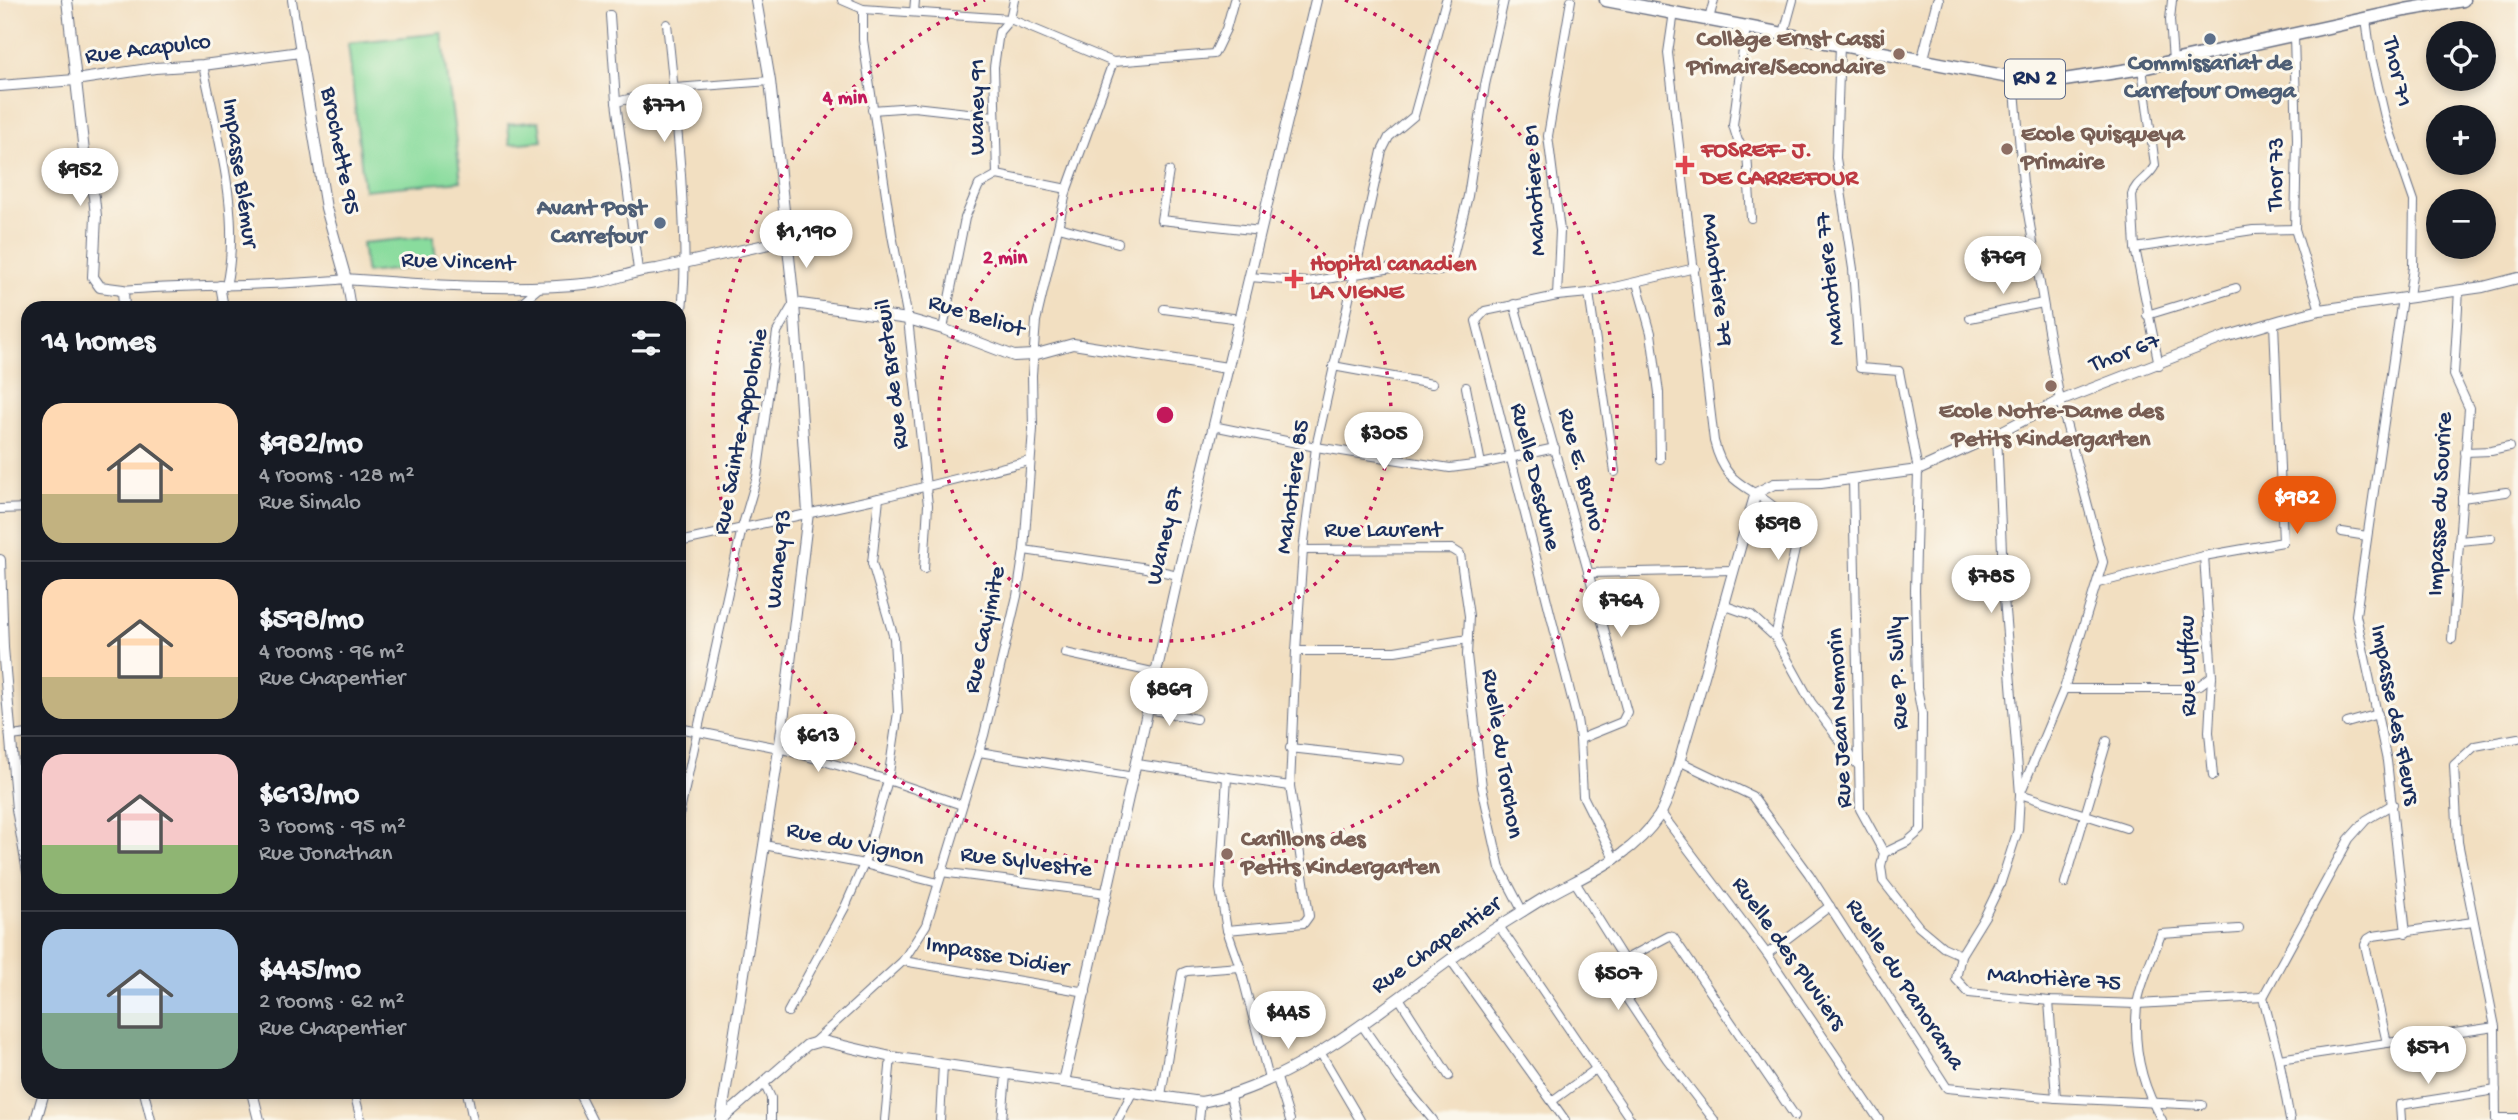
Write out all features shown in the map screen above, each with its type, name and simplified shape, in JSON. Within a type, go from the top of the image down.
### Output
[{"type":"main road","name":"RN 2","points":[[1615,1],[1922,62],[2014,78],[2064,80],[2142,68],[2463,0]]},
{"type":"street","points":[[67,0],[85,161],[96,216],[93,277],[100,287],[123,290],[124,301]]},
{"type":"street","name":"Brochette 95","points":[[292,0],[326,208],[350,301]]},
{"type":"street","name":"Waney 93","points":[[721,1120],[779,748],[808,513],[794,303],[770,81],[756,0]]},
{"type":"street","points":[[842,0],[863,9],[1010,19],[1113,62],[1214,54],[1226,29],[1234,0]]},
{"type":"street","points":[[914,12],[915,0]]},
{"type":"street","name":"Waney 91","points":[[943,329],[965,218],[979,185],[997,175],[994,66],[999,32],[1010,19],[1014,0]]},
{"type":"street","name":"Waney 87","points":[[1064,1082],[1178,575],[1315,0]]},
{"type":"street","name":"Mahotiere 85","points":[[1227,930],[1304,923],[1309,916],[1290,786],[1290,747],[1303,550],[1316,446],[1382,151],[1389,137],[1414,116],[1446,0]]},
{"type":"street","points":[[1250,277],[1308,282],[1402,267],[1440,271],[1451,264],[1468,196],[1485,85],[1504,0]]},
{"type":"street","name":"Mahotiere 81","points":[[1557,296],[1560,231],[1548,136],[1571,0]]},
{"type":"street","points":[[1709,19],[1714,0]]},
{"type":"street","points":[[1784,33],[1793,0]]},
{"type":"street","points":[[1922,62],[1938,0]]},
{"type":"street","points":[[2172,0],[2170,20],[2173,61]]},
{"type":"street","name":"Rue de Breteuil","points":[[863,9],[863,40],[872,110],[908,318],[928,505],[924,569]]},
{"type":"street","name":"Mahotiere 79","points":[[1674,12],[1668,53],[1714,441],[1719,459],[1737,484],[1756,493],[1783,515],[1797,541],[1775,636]]},
{"type":"street","points":[[610,15],[616,102],[638,270]]},
{"type":"street","name":"Thor 71","points":[[2366,19],[2371,57],[2385,117],[2414,201],[2413,267],[2405,297]]},
{"type":"street","points":[[667,24],[675,88],[686,262],[684,301]]},
{"type":"street","points":[[1746,27],[1733,125],[1738,141],[1747,152],[1751,218]]},
{"type":"street","name":"Thor 73","points":[[2294,36],[2297,139],[2295,229],[2320,310]]},
{"type":"street","name":"Mahotiere 77","points":[[1840,45],[1836,158],[1853,269],[1860,368],[1899,371],[1918,470]]},
{"type":"street","name":"Rue Acapulco","points":[[0,86],[75,80],[299,52]]},
{"type":"street","name":"Rue Cayimite","points":[[721,1120],[813,1043],[903,961],[926,925],[979,752],[1017,596],[1024,550],[1033,429],[1036,321],[1068,189],[1113,62]]},
{"type":"street","name":"Impasse Blémur","points":[[203,65],[228,204],[231,262],[223,285],[224,301]]},
{"type":"street","points":[[2142,68],[2155,165],[2152,172],[2133,189],[2135,248],[2159,365]]},
{"type":"street","name":"Mahotière 75","points":[[2014,78],[2023,184],[2060,401],[2103,562],[2064,689],[2020,794],[2018,830],[2000,885],[1961,955],[1956,979],[1969,993],[2049,1001],[2137,1004],[2263,996]]},
{"type":"street","points":[[616,102],[675,88],[770,81]]},
{"type":"street","points":[[872,110],[914,107],[994,116]]},
{"type":"street","points":[[1169,171],[1161,220],[1261,231]]},
{"type":"street","points":[[997,175],[1068,189]]},
{"type":"street","points":[[1059,227],[1118,243]]},
{"type":"street","points":[[2135,248],[2253,230],[2295,229]]},
{"type":"street","name":"Rue Vincent","points":[[123,290],[312,283],[346,279],[452,287],[596,283],[638,270],[787,240]]},
{"type":"street","name":"Ruelle Desdune","points":[[1615,860],[1583,796],[1580,739],[1476,321],[1485,311],[1557,296],[1590,293],[1695,268]]},
{"type":"street","name":"Thor 67","points":[[1756,493],[1774,484],[1821,483],[1918,470],[1997,434],[2060,401],[2159,365],[2225,337],[2320,310],[2459,290],[2518,278]]},
{"type":"street","points":[[1637,282],[1651,334],[1659,393],[1660,459]]},
{"type":"street","points":[[523,301],[541,286]]},
{"type":"street","points":[[2147,315],[2236,288]]},
{"type":"street","name":"Impasse du Sourire","points":[[2452,639],[2469,408],[2454,375],[2459,290]]},
{"type":"street","points":[[1590,293],[1615,472]]},
{"type":"street","name":"Impasse des Fleurs","points":[[2405,297],[2356,615],[2387,761],[2406,933]]},
{"type":"street","name":"Rue Beliot","points":[[794,303],[908,318],[1014,356],[1033,355],[1073,344],[1227,368]]},
{"type":"street","name":"Rue Sainte-Appolonie","points":[[686,781],[742,528],[757,477],[777,332],[794,303]]},
{"type":"street","points":[[1970,318],[2043,303]]},
{"type":"street","name":"Rue E. Bruno","points":[[1514,304],[1627,712],[1622,722],[1580,739]]},
{"type":"street","points":[[1164,309],[1240,319]]},
{"type":"street","points":[[2098,583],[2204,556],[2283,542],[2274,323]]},
{"type":"street","points":[[1334,366],[1432,384]]},
{"type":"street","points":[[1466,387],[1481,464]]},
{"type":"street","points":[[1213,426],[1450,468],[1555,448]]},
{"type":"street","points":[[1997,434],[2004,598],[2020,794],[2126,828]]},
{"type":"street","points":[[2466,452],[2509,447]]},
{"type":"street","points":[[686,540],[879,498],[1029,461]]},
{"type":"street","name":"Rue P. Sully","points":[[1884,853],[1907,842],[1921,830],[1922,714],[1917,688],[1915,590],[1918,470]]},
{"type":"street","name":"Rue Jean Nemorin","points":[[1853,479],[1860,809],[1884,853],[1881,866],[1883,881],[1919,927],[1943,947],[1961,955]]},
{"type":"street","points":[[2462,498],[2506,492]]},
{"type":"street","name":"Rue Chapentier","points":[[813,1043],[827,1042],[891,1057],[1201,1102],[1230,1096],[1320,1052],[1499,926],[1615,860],[1647,832],[1661,813],[1679,761],[1756,493]]},
{"type":"street","points":[[788,1012],[845,907],[864,864],[888,780],[898,712],[894,638],[872,563],[879,498]]},
{"type":"street","points":[[0,509],[21,508]]},
{"type":"street","points":[[2342,532],[2367,536]]},
{"type":"street","points":[[2459,541],[2491,538]]},
{"type":"street","points":[[1024,550],[1178,575]]},
{"type":"street","name":"Rue Laurent","points":[[1303,550],[1457,551],[1460,554],[1469,616],[1468,639]]},
{"type":"street","name":"Rue Luffau","points":[[2204,556],[2213,676],[2210,732],[2213,776]]},
{"type":"street","points":[[0,560],[2,648],[21,832]]},
{"type":"street","points":[[1588,573],[1733,570]]},
{"type":"street","points":[[1723,605],[1751,615],[1775,636],[1811,702],[1857,764]]},
{"type":"street","points":[[1296,651],[1395,651],[1468,639]]},
{"type":"street","name":"Ruelle du Torchon","points":[[1468,639],[1466,655],[1482,787],[1500,868],[1523,912]]},
{"type":"street","points":[[1065,653],[1157,673]]},
{"type":"street","points":[[2064,689],[2184,689],[2200,685],[2213,676]]},
{"type":"street","points":[[1149,709],[1196,719]]},
{"type":"street","points":[[2347,723],[2378,714]]},
{"type":"street","points":[[686,730],[779,748],[962,805]]},
{"type":"street","points":[[11,736],[21,735]]},
{"type":"street","points":[[2518,738],[2475,746],[2454,765],[2458,842],[2494,1027],[2496,1119],[2518,1118]]},
{"type":"street","points":[[2064,883],[2107,741]]},
{"type":"street","points":[[1290,747],[1400,760]]},
{"type":"street","points":[[979,752],[1134,777]]},
{"type":"street","name":"Ruelle du Panorama","points":[[1679,761],[1752,796],[1830,906],[1947,1088],[2056,1098],[2202,1105]]},
{"type":"street","points":[[1137,764],[1290,786]]},
{"type":"street","points":[[1227,777],[1220,889],[1227,930],[1273,1077],[1290,1120]]},
{"type":"street","points":[[2290,1120],[2279,1059],[2263,996],[2349,839],[2366,820],[2393,804]]},
{"type":"street","name":"Ruelle des Pluviers","points":[[1661,813],[1767,954],[1879,1120]]},
{"type":"street","name":"Rue du Vignon","points":[[764,845],[864,864],[938,883]]},
{"type":"street","name":"Rue Sylvestre","points":[[941,872],[1107,893]]},
{"type":"street","points":[[1574,883],[1624,960]]},
{"type":"street","points":[[1767,954],[1830,906]]},
{"type":"street","points":[[2387,1043],[2365,946],[2368,939],[2373,936],[2473,922]]},
{"type":"street","points":[[1499,926],[1631,1120]]},
{"type":"street","points":[[2162,1120],[2152,1104],[2138,1068],[2137,1004],[2161,934],[2239,929]]},
{"type":"street","points":[[1714,1120],[1667,1059],[1609,972],[1609,968],[1669,936],[1673,937],[1795,1115]]},
{"type":"street","points":[[1450,959],[1565,1120]]},
{"type":"street","name":"Impasse Didier","points":[[903,961],[1086,992]]},
{"type":"street","points":[[1161,1095],[1182,973],[1240,967]]},
{"type":"street","points":[[1399,998],[1448,1076]]},
{"type":"street","points":[[2049,1001],[2056,1098]]},
{"type":"street","points":[[1361,1024],[1400,1080],[1433,1120]]},
{"type":"street","points":[[2279,1059],[2494,1027]]},
{"type":"street","points":[[1320,1052],[1360,1120]]},
{"type":"street","points":[[885,1120],[891,1057]]},
{"type":"street","points":[[940,1120],[943,1065]]},
{"type":"street","points":[[1552,1101],[1596,1069]]},
{"type":"street","points":[[1002,1120],[1006,1074]]},
{"type":"street","points":[[764,1083],[771,1098],[771,1120]]},
{"type":"street","points":[[2401,1120],[2400,1105],[2496,1090]]},
{"type":"street","points":[[1118,1120],[1133,1091]]},
{"type":"street","points":[[1230,1096],[1236,1120]]},
{"type":"street","points":[[36,1120],[42,1099]]},
{"type":"street","points":[[146,1099],[151,1120]]},
{"type":"street","points":[[254,1099],[259,1120]]},
{"type":"street","points":[[356,1099],[361,1120]]},
{"type":"street","points":[[468,1099],[472,1120]]},
{"type":"street","points":[[582,1099],[592,1120]]},
{"type":"street","points":[[1199,1120],[1201,1102]]},
{"type":"green space","points":[[442,33],[461,181],[364,190],[348,43]]},
{"type":"green space","points":[[539,121],[542,141],[510,144],[508,124]]},
{"type":"green space","points":[[433,236],[437,265],[366,273],[362,243]]},
{"type":"place","name":"Commissariat de Carrefour Omega","points":[[2210,39]]},
{"type":"place","name":"Collège Ernst Cassi Primaire/Secondaire","points":[[1899,54]]},
{"type":"place","name":"Ecole Quisqueya Primaire","points":[[2007,149]]},
{"type":"place","name":"FOSREF- J. DE CARREFOUR","points":[[1685,165]]},
{"type":"place","name":"Avant Post Carrefour","points":[[660,223]]},
{"type":"place","name":"Hopital canadien LA VIGNE","points":[[1294,279]]},
{"type":"place","name":"Ecole Notre-Dame des Petits Kindergarten","points":[[2051,386]]},
{"type":"place","name":"Carillons des Petits Kindergarten","points":[[1227,854]]}]
